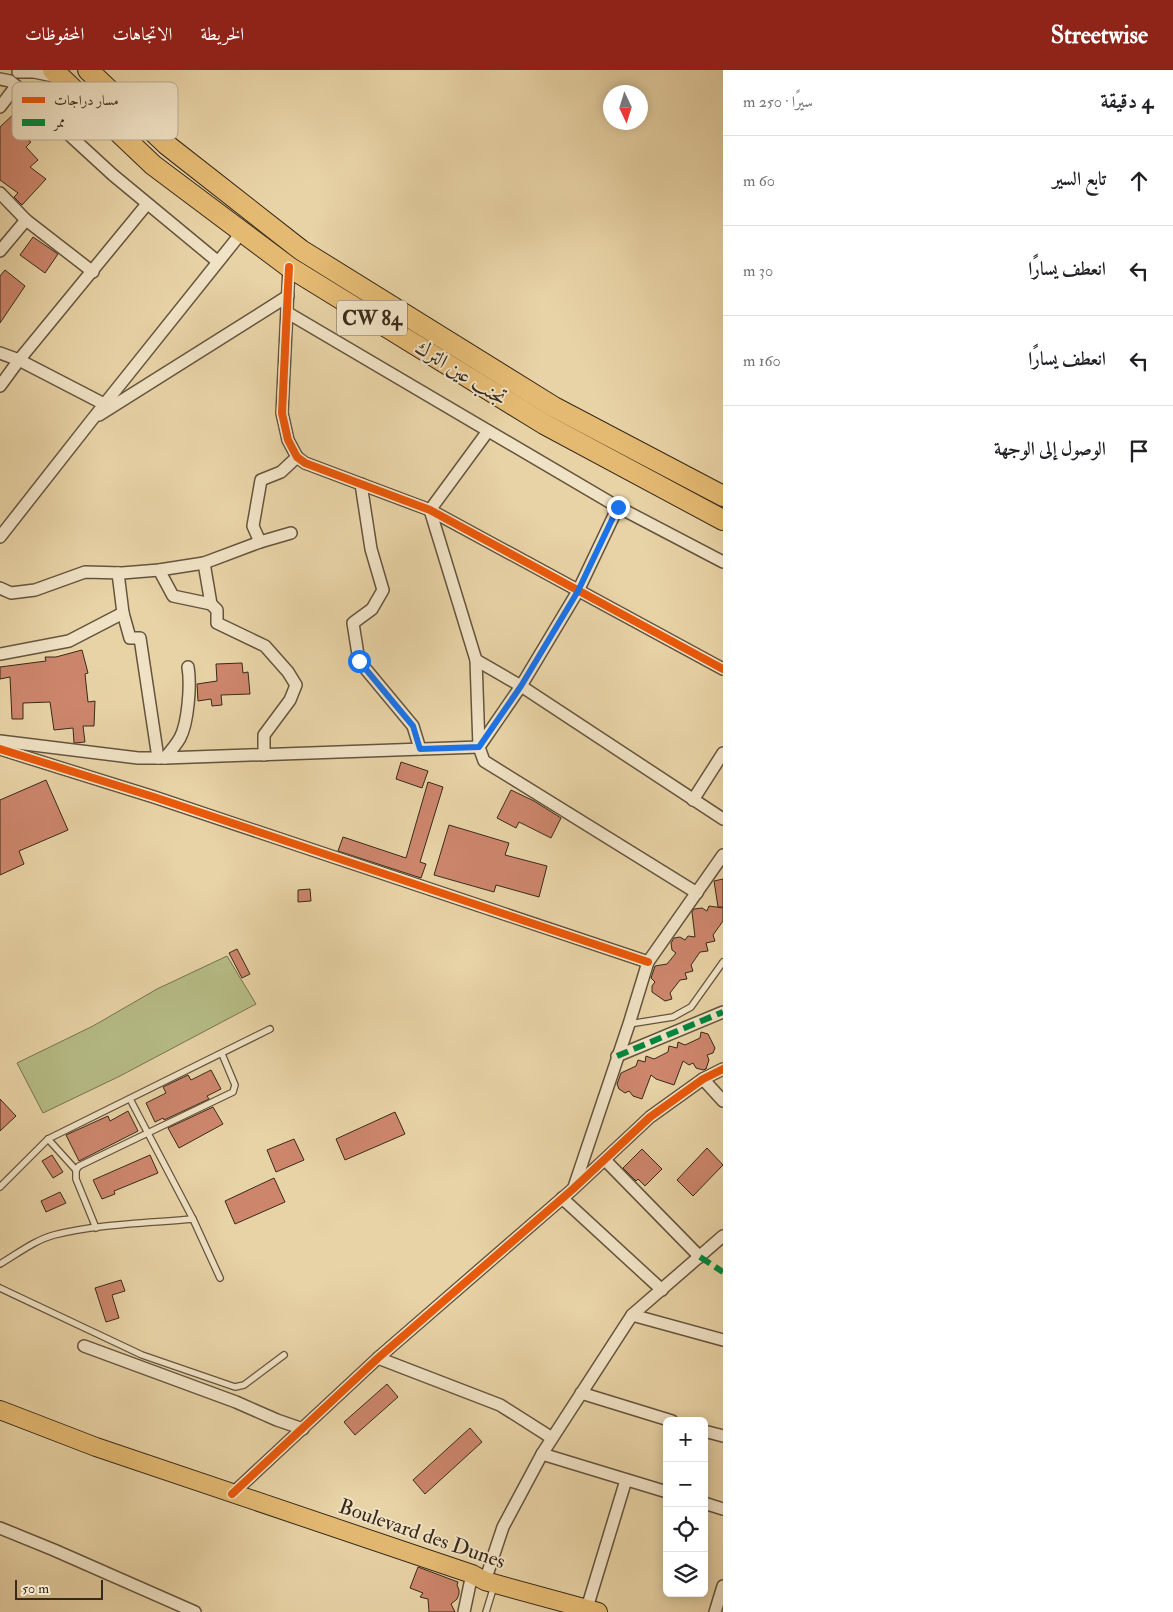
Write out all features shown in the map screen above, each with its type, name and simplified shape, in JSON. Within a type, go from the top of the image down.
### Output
[{"type":"highway","name":"تجنب عين الترك","points":[[88,70],[101,82]]},
{"type":"highway","name":"تجنب عين الترك","points":[[127,140],[153,165],[289,267],[544,424],[723,520]]},
{"type":"highway","name":"تجنب عين الترك","points":[[163,140],[301,250],[554,406],[723,496]]},
{"type":"main road","name":"Boulevard des Dunes","points":[[0,1410],[96,1447],[483,1580],[592,1610]]},
{"type":"street","points":[[0,107],[13,76],[34,72],[57,74]]},
{"type":"street","points":[[73,140],[217,261]]},
{"type":"street","points":[[0,193],[26,220],[93,272]]},
{"type":"street","points":[[0,386],[18,360],[93,272],[147,204]]},
{"type":"street","points":[[0,251],[26,220]]},
{"type":"street","points":[[0,537],[217,261],[242,232]]},
{"type":"street","points":[[289,267],[282,414],[288,440],[297,457],[304,463],[430,510],[723,669]]},
{"type":"street","points":[[91,421],[288,296]]},
{"type":"street","points":[[288,313],[618,507],[723,562]]},
{"type":"street","points":[[0,353],[18,360],[104,404]]},
{"type":"street","points":[[430,510],[488,431]]},
{"type":"street","points":[[260,542],[253,526],[261,480],[281,472],[297,457]]},
{"type":"street","points":[[361,484],[371,549],[383,590],[372,609],[352,623],[359,661],[413,726],[420,749]]},
{"type":"street","points":[[479,747],[521,686],[578,591],[618,507]]},
{"type":"street","points":[[430,510],[476,660],[479,747],[484,761],[697,893]]},
{"type":"street","points":[[0,588],[11,593],[35,590],[85,572],[118,573],[159,570],[204,563],[260,542],[291,533]]},
{"type":"street","points":[[204,563],[211,604]]},
{"type":"street","points":[[159,570],[173,596],[211,604],[217,610],[217,623],[265,646],[288,672],[296,685],[290,700],[264,735],[264,755]]},
{"type":"street","points":[[118,573],[123,613],[130,638],[140,638],[162,758]]},
{"type":"street","points":[[0,654],[69,641],[123,613]]},
{"type":"street","points":[[476,660],[521,686],[723,819]]},
{"type":"street","points":[[162,758],[180,738],[187,711],[191,681],[188,667]]},
{"type":"street","points":[[0,741],[128,757],[162,758],[479,747]]},
{"type":"street","points":[[0,749],[163,800],[648,962]]},
{"type":"street","points":[[694,800],[723,753]]},
{"type":"street","points":[[573,1188],[648,962],[723,855]]},
{"type":"street","points":[[617,1056],[723,1012]]},
{"type":"street","points":[[232,1494],[378,1358],[605,1160],[650,1117],[703,1079],[723,1069]]},
{"type":"street","points":[[703,1079],[723,1101]]},
{"type":"street","points":[[605,1160],[700,1257]]},
{"type":"street","points":[[562,1198],[662,1290]]},
{"type":"street","points":[[464,1612],[483,1580],[504,1527],[542,1454],[632,1315],[723,1236]]},
{"type":"street","points":[[632,1315],[723,1340]]},
{"type":"street","points":[[84,1346],[236,1402],[303,1429]]},
{"type":"street","points":[[378,1358],[500,1405],[552,1438]]},
{"type":"street","points":[[581,1393],[663,1418]]},
{"type":"street","points":[[708,1432],[723,1436]]},
{"type":"street","points":[[542,1454],[663,1491]]},
{"type":"street","points":[[592,1610],[626,1480]]},
{"type":"street","points":[[708,1504],[723,1509]]},
{"type":"street","points":[[0,1528],[195,1612]]},
{"type":"street","points":[[715,1612],[723,1586]]},
{"type":"lane","points":[[629,1024],[673,1017],[691,1007],[723,962]]},
{"type":"lane","points":[[0,1187],[48,1139],[270,1029]]},
{"type":"lane","points":[[96,1228],[76,1179],[76,1170],[79,1166],[233,1092],[235,1085],[222,1054]]},
{"type":"lane","points":[[130,1099],[193,1219],[220,1278]]},
{"type":"lane","points":[[48,1139],[76,1170]]},
{"type":"lane","points":[[0,1264],[23,1249],[53,1235],[96,1228],[193,1219]]},
{"type":"lane","points":[[0,1288],[142,1355],[235,1387],[244,1385],[284,1355]]},
{"type":"lane","points":[[483,1580],[486,1612]]},
{"type":"green space","points":[[227,956],[256,1004],[120,1076],[43,1113],[17,1063],[93,1026],[157,989]]},
{"type":"building","points":[[12,116],[12,140],[28,140],[31,142],[26,147],[38,160],[30,167],[46,179],[22,205],[14,197],[18,193],[0,180],[0,127]]},
{"type":"building","points":[[33,237],[58,254],[45,273],[20,255]]},
{"type":"building","points":[[5,270],[25,286],[0,323],[0,276]]},
{"type":"building","points":[[82,650],[88,673],[85,674],[88,702],[95,701],[94,726],[83,726],[85,742],[74,743],[73,728],[54,730],[50,702],[23,703],[23,719],[12,719],[10,677],[0,679],[0,667],[46,661],[45,657],[56,657]]},
{"type":"building","points":[[242,663],[243,673],[248,672],[250,694],[221,695],[222,705],[212,706],[211,699],[198,701],[197,684],[217,681],[216,664]]},
{"type":"building","points":[[401,762],[428,771],[422,788],[396,779]]},
{"type":"building","points":[[46,780],[68,830],[19,851],[24,864],[0,875],[0,800]]},
{"type":"building","points":[[428,782],[443,787],[420,862],[426,864],[421,878],[338,851],[343,837],[406,858]]},
{"type":"building","points":[[511,790],[534,801],[561,818],[551,838],[519,822],[516,828],[497,818]]},
{"type":"building","points":[[449,825],[509,843],[505,855],[547,866],[539,897],[496,885],[494,892],[434,875]]},
{"type":"building","points":[[723,879],[723,907],[718,907],[714,881]]},
{"type":"building","points":[[310,889],[311,901],[298,902],[298,890]]},
{"type":"building","points":[[709,906],[723,908],[723,921],[713,935],[715,941],[706,943],[708,951],[700,952],[691,965],[693,971],[685,973],[687,979],[680,980],[670,993],[672,999],[665,1001],[652,992],[652,986],[655,982],[651,978],[655,966],[667,964],[676,953],[672,950],[671,943],[674,938],[680,937],[685,940],[688,936],[695,937],[692,912],[694,909],[702,908],[707,911]]},
{"type":"building","points":[[237,949],[250,974],[242,978],[229,953]]},
{"type":"building","points":[[701,1032],[708,1034],[715,1048],[713,1053],[707,1055],[709,1060],[706,1069],[696,1068],[693,1063],[689,1065],[683,1061],[674,1085],[656,1079],[651,1075],[642,1099],[633,1096],[629,1091],[625,1093],[619,1089],[617,1084],[621,1073],[636,1066],[638,1060],[645,1062],[646,1056],[654,1059],[668,1052],[669,1046],[677,1048],[678,1042],[685,1045],[700,1038]]},
{"type":"building","points":[[211,1070],[221,1089],[207,1096],[209,1099],[164,1120],[163,1118],[155,1122],[146,1103],[166,1093],[163,1087],[188,1075],[191,1080]]},
{"type":"building","points":[[0,1099],[16,1116],[0,1131]]},
{"type":"building","points":[[213,1107],[223,1124],[179,1148],[168,1128]]},
{"type":"building","points":[[128,1111],[138,1131],[79,1161],[66,1135],[108,1116],[110,1121]]},
{"type":"building","points":[[395,1112],[405,1134],[345,1160],[336,1139]]},
{"type":"building","points":[[294,1139],[304,1160],[276,1172],[267,1150]]},
{"type":"building","points":[[707,1148],[723,1165],[693,1196],[677,1180]]},
{"type":"building","points":[[642,1149],[662,1169],[645,1186],[638,1179],[636,1181],[623,1168]]},
{"type":"building","points":[[52,1155],[63,1172],[53,1178],[42,1161]]},
{"type":"building","points":[[150,1155],[158,1173],[114,1191],[115,1194],[102,1199],[93,1180]]},
{"type":"building","points":[[274,1178],[285,1202],[235,1224],[225,1201]]},
{"type":"building","points":[[60,1192],[66,1203],[46,1212],[41,1201]]},
{"type":"building","points":[[121,1280],[125,1291],[112,1295],[119,1318],[106,1322],[95,1288]]},
{"type":"building","points":[[387,1384],[398,1397],[355,1435],[344,1422]]},
{"type":"building","points":[[470,1428],[482,1442],[425,1494],[413,1480]]},
{"type":"building","points":[[418,1567],[458,1582],[459,1594],[457,1599],[451,1604],[455,1612],[429,1612],[428,1599],[420,1597],[423,1593],[410,1588]]},
{"type":"marked path","points":[[617,1056],[723,1012]]},
{"type":"marked path","points":[[700,1257],[723,1272]]},
{"type":"cycle path","points":[[289,267],[282,413],[288,440],[297,457],[305,463],[430,510],[723,669]]},
{"type":"cycle path","points":[[0,749],[154,797],[648,962]]},
{"type":"cycle path","points":[[232,1494],[378,1358],[573,1189],[650,1117],[703,1079],[723,1069]]},
{"type":"route","points":[[359,661],[413,726],[420,749],[479,747],[521,686],[578,591],[618,507]]}]
